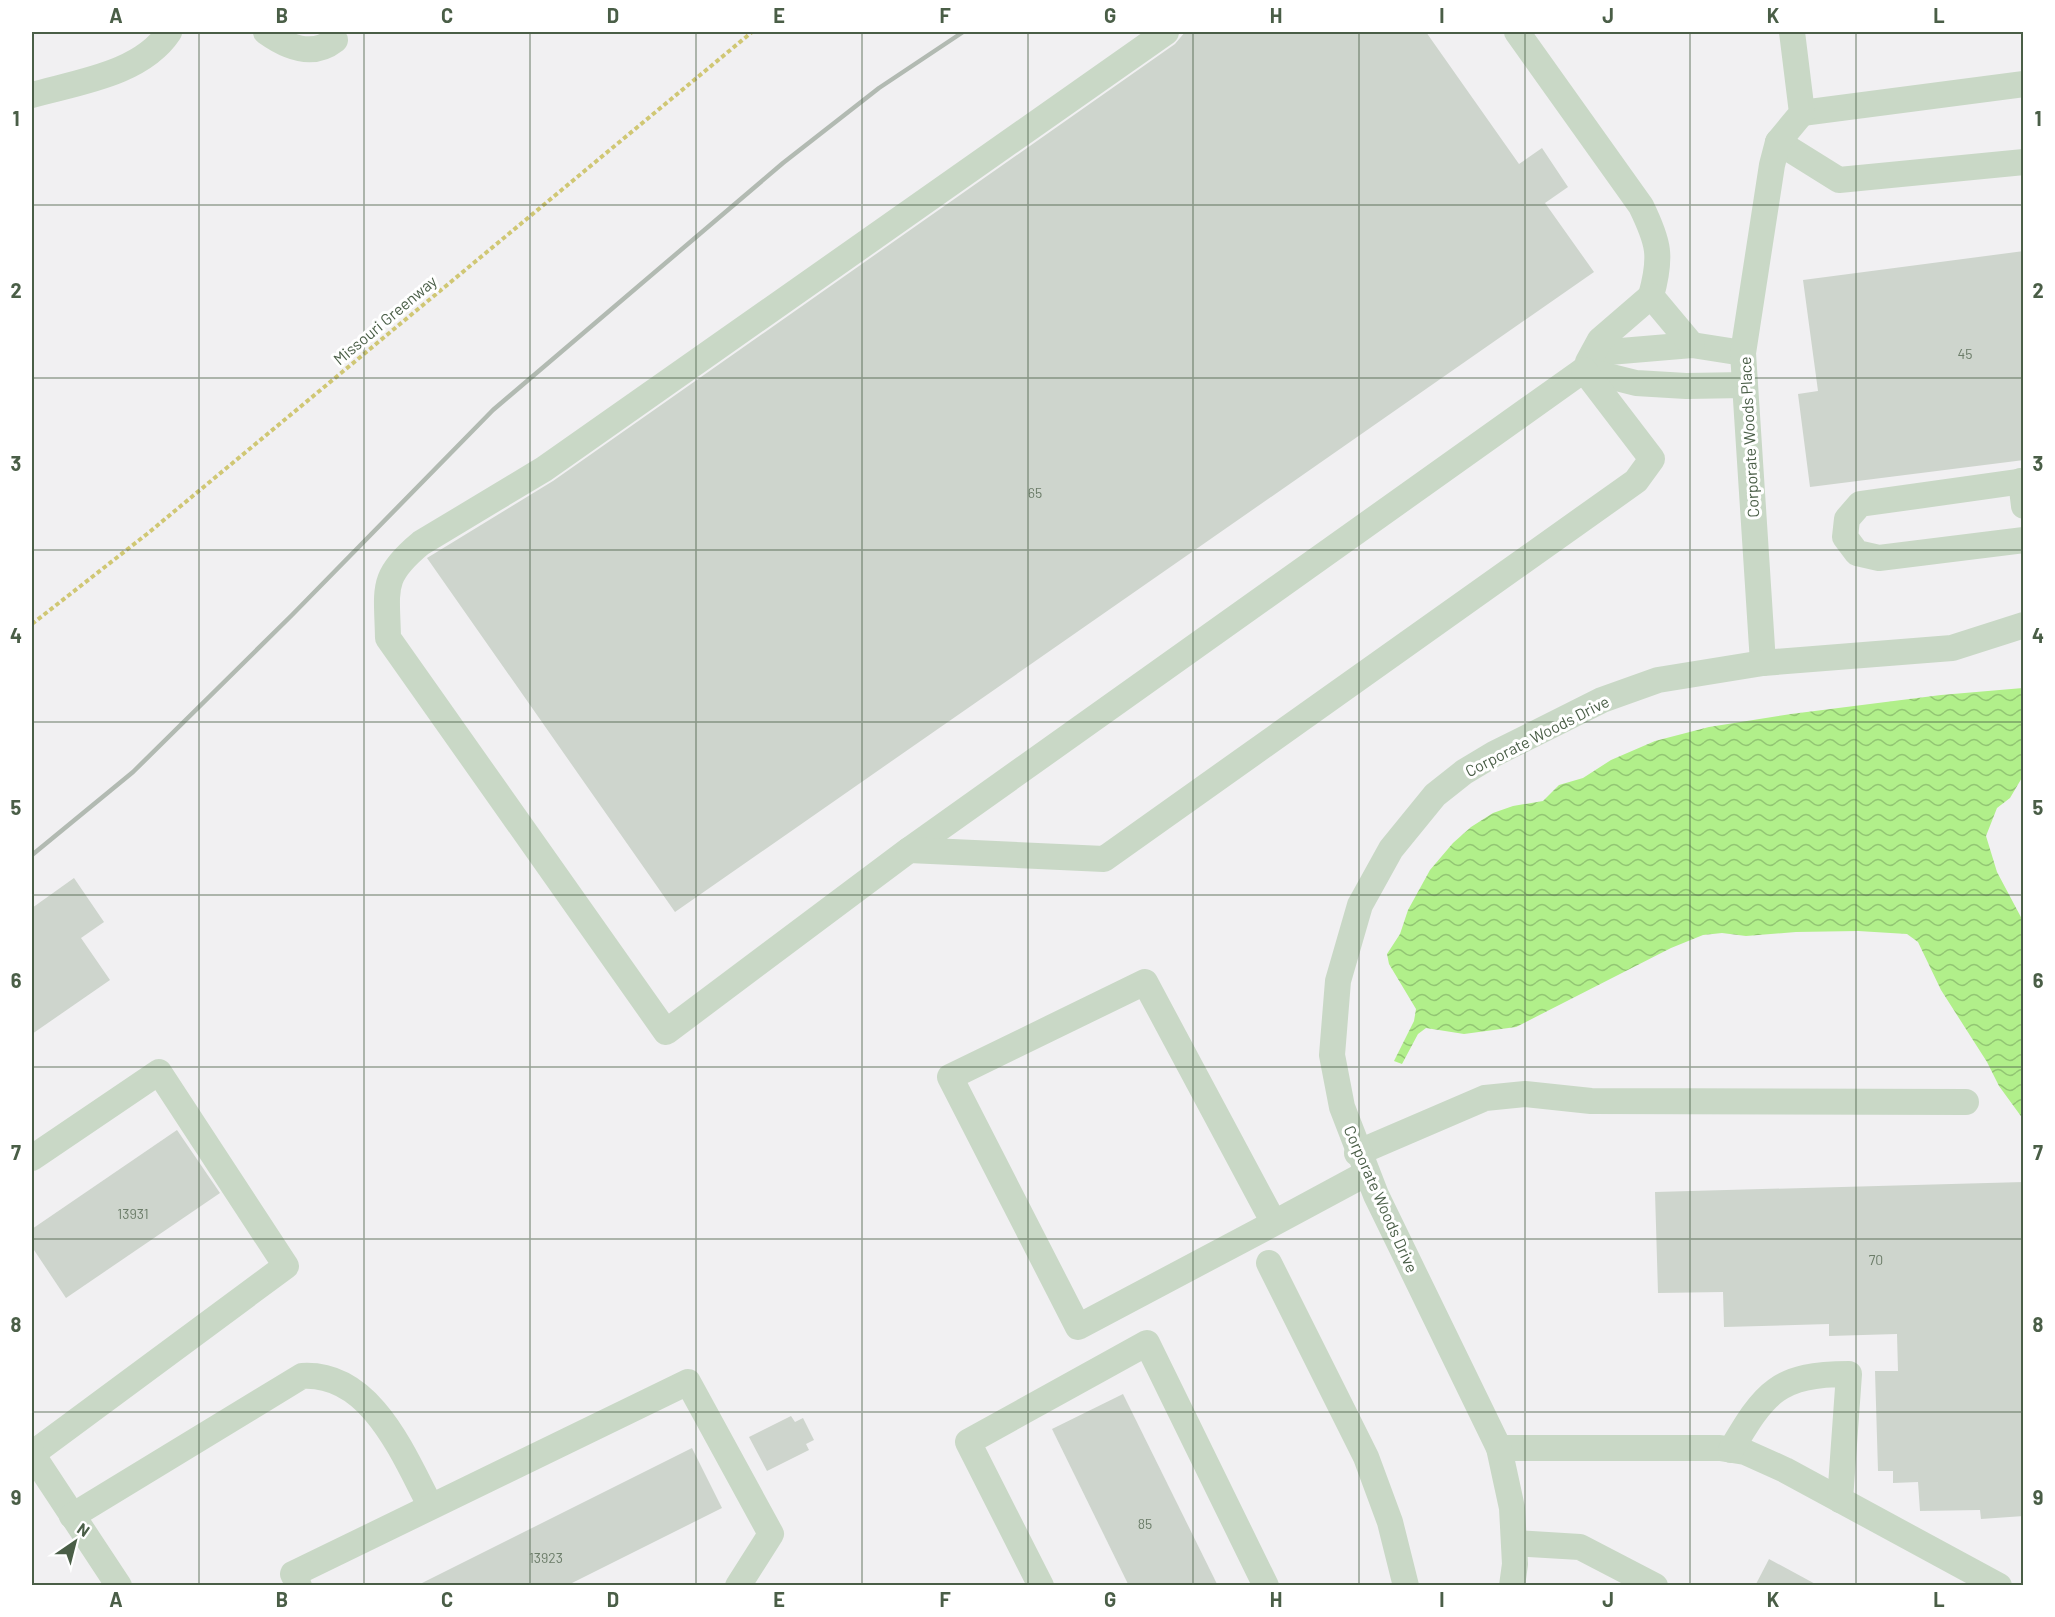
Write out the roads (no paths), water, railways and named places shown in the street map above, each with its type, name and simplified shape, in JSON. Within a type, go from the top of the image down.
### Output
[{"type":"street","points":[[32,95],[114,72],[159,46],[169,32]]},
{"type":"street","points":[[266,32],[278,40],[304,50],[324,49],[335,40]]},
{"type":"street","points":[[1166,32],[544,469],[421,543],[405,556],[390,576],[388,638],[666,1032],[909,850],[1609,352],[1692,345],[1743,353]]},
{"type":"street","points":[[1517,32],[1641,206],[1655,234],[1659,267],[1651,296],[1600,340],[1584,370]]},
{"type":"street","points":[[1792,32],[1802,113]]},
{"type":"street","points":[[2024,84],[1802,113],[1778,142],[1839,180],[2024,162]]},
{"type":"street","name":"Corporate Woods Place","points":[[1763,663],[1743,353],[1778,142]]},
{"type":"street","points":[[1651,296],[1692,345]]},
{"type":"street","points":[[909,850],[1104,859],[1124,845],[1635,481],[1652,459],[1584,370]]},
{"type":"street","points":[[1584,370],[1636,383],[1686,386],[1745,385]]},
{"type":"street","points":[[2023,489],[1860,504],[1847,519],[1845,537],[1857,553],[1879,558],[2024,540]]},
{"type":"street","name":"Corporate Woods Drive","points":[[1512,1586],[1515,1564],[1512,1508],[1499,1448],[1362,1163],[1342,1107],[1332,1055],[1338,981],[1360,905],[1391,849],[1435,795],[1474,766],[1602,700],[1658,680],[1763,663],[1952,648],[2024,625]]},
{"type":"street","points":[[1274,1223],[1145,982],[950,1077],[1078,1327],[1274,1223],[1362,1163],[1485,1098],[1525,1094],[1591,1101],[1966,1102]]},
{"type":"street","points":[[32,1158],[159,1072],[286,1266],[32,1454],[120,1586]]},
{"type":"street","points":[[1269,1263],[1366,1457],[1390,1522],[1406,1586]]},
{"type":"street","points":[[1041,1586],[968,1442],[1147,1343],[1266,1586]]},
{"type":"street","points":[[1731,1450],[1760,1404],[1776,1389],[1815,1374],[1849,1374],[1840,1500]]},
{"type":"street","points":[[72,1516],[302,1376],[319,1375],[334,1380],[370,1406],[394,1439],[430,1505]]},
{"type":"street","points":[[299,1586],[293,1574],[430,1505],[688,1382],[771,1534],[738,1586]]},
{"type":"street","points":[[1499,1448],[1731,1450],[1755,1456],[2000,1586]]},
{"type":"street","points":[[1514,1544],[1581,1547],[1655,1586]]},
{"type":"water","points":[[2023,688],[2023,776],[2010,798],[1997,808],[1986,836],[1997,872],[2023,921],[2023,1119],[1999,1086],[1987,1062],[1941,990],[1918,942],[1907,934],[1858,931],[1746,936],[1722,933],[1703,935],[1671,948],[1516,1027],[1464,1034],[1426,1028],[1418,1034],[1402,1064],[1394,1061],[1414,1021],[1416,1009],[1389,964],[1387,954],[1400,934],[1408,910],[1430,870],[1453,843],[1471,827],[1493,813],[1513,806],[1543,801],[1559,785],[1583,778],[1611,760],[1655,741],[1709,727],[1941,695]]},
{"type":"railway","points":[[32,855],[133,772],[292,615],[493,410],[783,163],[879,88],[963,32]]}]
